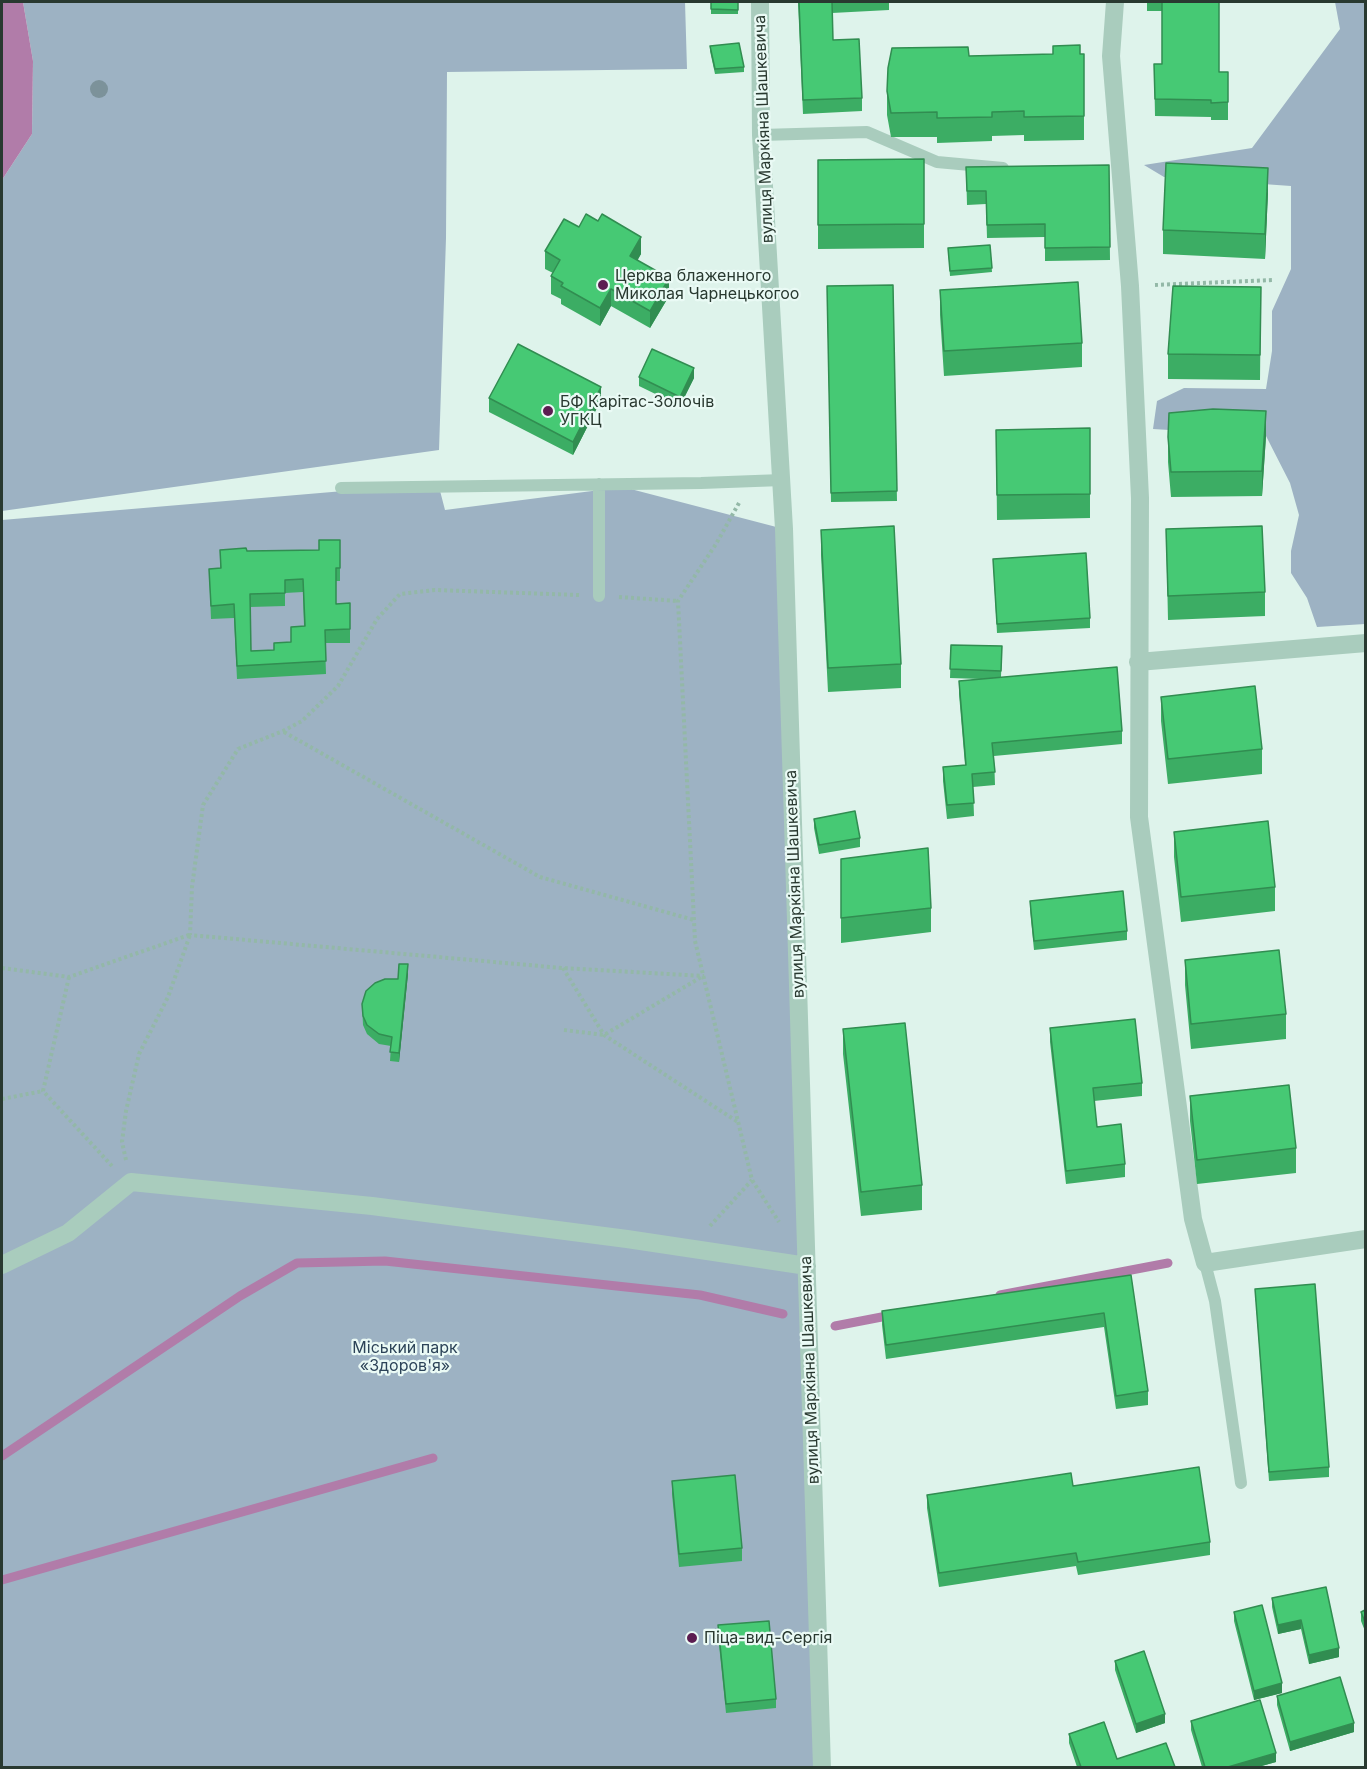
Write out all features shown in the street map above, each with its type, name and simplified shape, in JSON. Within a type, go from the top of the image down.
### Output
[{"type":"street","name":"вулиця Маркіяна Шашкевича","points":[[760,2],[762,135],[782,480],[822,1767]]},
{"type":"street","points":[[1115,2],[1111,56],[1115,178],[1130,286],[1141,543],[1138,662],[1139,818],[1193,1220],[1205,1263],[1365,1239]]},
{"type":"street","points":[[1138,662],[1365,643]]},
{"type":"street","points":[[2,1265],[68,1233],[124,1177],[372,1206],[807,1266]]},
{"type":"lane","points":[[762,135],[867,132],[937,162],[1018,170]]},
{"type":"lane","points":[[341,488],[782,480]]},
{"type":"lane","points":[[599,484],[599,596]]},
{"type":"lane","points":[[1205,1263],[1215,1301],[1241,1483]]},
{"type":"path","points":[[1130,286],[1274,280]]},
{"type":"path","points":[[751,481],[716,544],[678,601],[695,941],[752,1180],[783,1228]]},
{"type":"path","points":[[124,1177],[122,1142],[126,1111],[139,1054],[168,998],[190,935],[192,887],[203,805],[238,749],[302,721],[338,686],[377,619],[400,594],[435,590],[678,601]]},
{"type":"path","points":[[283,731],[540,877],[694,921]]},
{"type":"path","points":[[2,968],[69,977],[190,935],[562,968],[704,976]]},
{"type":"path","points":[[562,968],[604,1035],[738,1122]]},
{"type":"path","points":[[564,1030],[604,1035],[704,976]]},
{"type":"path","points":[[43,1091],[69,977]]},
{"type":"path","points":[[43,1091],[124,1177]]},
{"type":"path","points":[[2,1099],[43,1091]]},
{"type":"path","points":[[688,1248],[752,1180]]},
{"type":"green space","points":[[23,2],[685,2],[687,69],[447,72],[446,238],[439,450],[2,511],[2,180],[32,134],[33,61]]},
{"type":"green space","points":[[1335,2],[1365,2],[1365,624],[1317,627],[1307,598],[1291,573],[1291,551],[1299,515],[1290,483],[1266,436],[1153,429],[1157,401],[1184,388],[1266,389],[1272,351],[1272,311],[1291,269],[1291,186],[1164,177],[1144,165],[1252,148],[1340,29]]},
{"type":"green space","name":"Міський парк «Здоров'я»","points":[[438,483],[445,510],[623,487],[784,529],[822,1767],[2,1767],[2,520]]},
{"type":"shaded area","points":[[2,2],[23,2],[33,61],[32,134],[2,180]]},
{"type":"building","points":[[711,2],[738,2],[738,10],[711,9]]},
{"type":"building","points":[[799,2],[832,2],[833,40],[859,39],[862,98],[803,100]]},
{"type":"building","points":[[1162,2],[1219,2],[1219,72],[1228,72],[1228,102],[1155,99],[1154,64],[1162,64]]},
{"type":"building","points":[[739,43],[744,67],[715,69],[710,46]]},
{"type":"building","points":[[1080,45],[1080,54],[1084,54],[1084,116],[1024,117],[1024,111],[992,112],[992,117],[937,118],[937,112],[891,113],[887,91],[892,48],[968,47],[969,56],[1053,54],[1053,46]]},
{"type":"building","points":[[924,159],[924,224],[818,225],[818,160]]},
{"type":"building","points":[[1166,163],[1268,168],[1265,234],[1163,230]]},
{"type":"building","points":[[1109,165],[1110,247],[1045,248],[1045,224],[987,225],[986,191],[967,191],[966,167]]},
{"type":"building","name":"Церква блаженного Миколая Чарнецькогоо","points":[[586,214],[598,221],[602,214],[641,237],[630,256],[669,278],[650,311],[611,289],[600,308],[561,286],[563,283],[551,276],[560,260],[545,251],[564,219],[579,227]]},
{"type":"building","points":[[990,245],[992,268],[950,271],[948,248]]},
{"type":"building","points":[[1078,282],[1082,343],[944,351],[940,290]]},
{"type":"building","points":[[893,285],[897,491],[831,493],[827,286]]},
{"type":"building","points":[[1173,286],[1261,287],[1260,355],[1168,354]]},
{"type":"building","points":[[518,344],[601,387],[573,442],[489,398]]},
{"type":"building","points":[[652,349],[694,368],[680,397],[639,377]]},
{"type":"building","points":[[1213,409],[1266,411],[1262,471],[1171,472],[1168,437],[1169,413]]},
{"type":"building","points":[[1090,428],[1090,494],[997,495],[996,430]]},
{"type":"building","points":[[894,526],[901,664],[828,668],[821,530]]},
{"type":"building","points":[[1262,526],[1265,592],[1168,596],[1166,529]]},
{"type":"building","points":[[319,540],[340,540],[340,568],[336,568],[336,604],[350,603],[350,629],[325,630],[326,661],[237,666],[234,604],[211,606],[209,569],[221,568],[220,550],[246,548],[247,551],[319,550]],"holes":[[[303,579],[305,626],[291,627],[291,642],[274,643],[274,650],[251,651],[250,594],[285,593],[285,580]]]},
{"type":"building","points":[[1086,553],[1090,618],[997,624],[993,559]]},
{"type":"building","points":[[951,645],[1002,646],[1001,671],[950,669]]},
{"type":"building","points":[[1117,667],[1122,731],[992,743],[995,772],[972,774],[974,803],[947,805],[943,767],[966,765],[959,681]]},
{"type":"building","points":[[1255,686],[1262,749],[1168,759],[1161,697]]},
{"type":"building","points":[[855,811],[860,838],[819,845],[814,819]]},
{"type":"building","points":[[1268,821],[1275,887],[1181,897],[1174,832]]},
{"type":"building","points":[[928,848],[931,908],[841,918],[841,859]]},
{"type":"building","points":[[1123,891],[1127,931],[1034,941],[1030,901]]},
{"type":"building","points":[[1279,950],[1286,1014],[1191,1024],[1185,960]]},
{"type":"building","points":[[399,964],[408,964],[399,1053],[390,1052],[392,1037],[379,1034],[367,1025],[363,1016],[362,1004],[366,991],[375,983],[385,979],[398,979]]},
{"type":"building","points":[[1135,1019],[1142,1083],[1093,1088],[1097,1127],[1121,1124],[1125,1164],[1066,1171],[1050,1028]]},
{"type":"building","points":[[905,1023],[922,1185],[861,1192],[843,1029]]},
{"type":"building","points":[[1289,1085],[1296,1148],[1197,1160],[1190,1096]]},
{"type":"building","points":[[1131,1275],[1148,1391],[1116,1396],[1104,1313],[886,1345],[882,1311]]},
{"type":"building","points":[[1315,1284],[1329,1467],[1269,1472],[1255,1289]]},
{"type":"building","points":[[1199,1467],[1210,1542],[1078,1562],[1076,1553],[939,1573],[927,1495],[1071,1473],[1073,1486]]},
{"type":"building","points":[[735,1475],[742,1548],[679,1554],[672,1481]]},
{"type":"building","points":[[1326,1587],[1339,1648],[1309,1655],[1301,1620],[1278,1625],[1272,1598]]},
{"type":"building","points":[[1262,1605],[1282,1683],[1254,1691],[1234,1612]]},
{"type":"building","points":[[1365,1610],[1365,1622],[1361,1612]]},
{"type":"building","points":[[769,1621],[776,1699],[726,1704],[718,1625]]},
{"type":"building","points":[[1144,1651],[1165,1714],[1136,1724],[1115,1661]]},
{"type":"building","points":[[1340,1677],[1354,1723],[1290,1742],[1277,1696]]},
{"type":"building","points":[[1260,1700],[1276,1753],[1228,1767],[1205,1767],[1191,1721]]},
{"type":"building","points":[[1104,1722],[1117,1759],[1166,1743],[1175,1767],[1081,1767],[1069,1734]]},
{"type":"waterway","points":[[2,1456],[240,1296],[297,1263],[385,1261],[700,1295],[783,1314]]},
{"type":"waterway","points":[[1000,1295],[1168,1263]]},
{"type":"waterway","points":[[835,1326],[892,1315]]},
{"type":"waterway","points":[[2,1580],[433,1458]]},
{"type":"place","name":"Церква блаженного Миколая Чарнецькогоо","points":[[603,285]]},
{"type":"place","name":"БФ Карітас-Золочів УГКЦ","points":[[548,411]]},
{"type":"place","name":"Піца-вид-Сергія","points":[[692,1638]]}]
